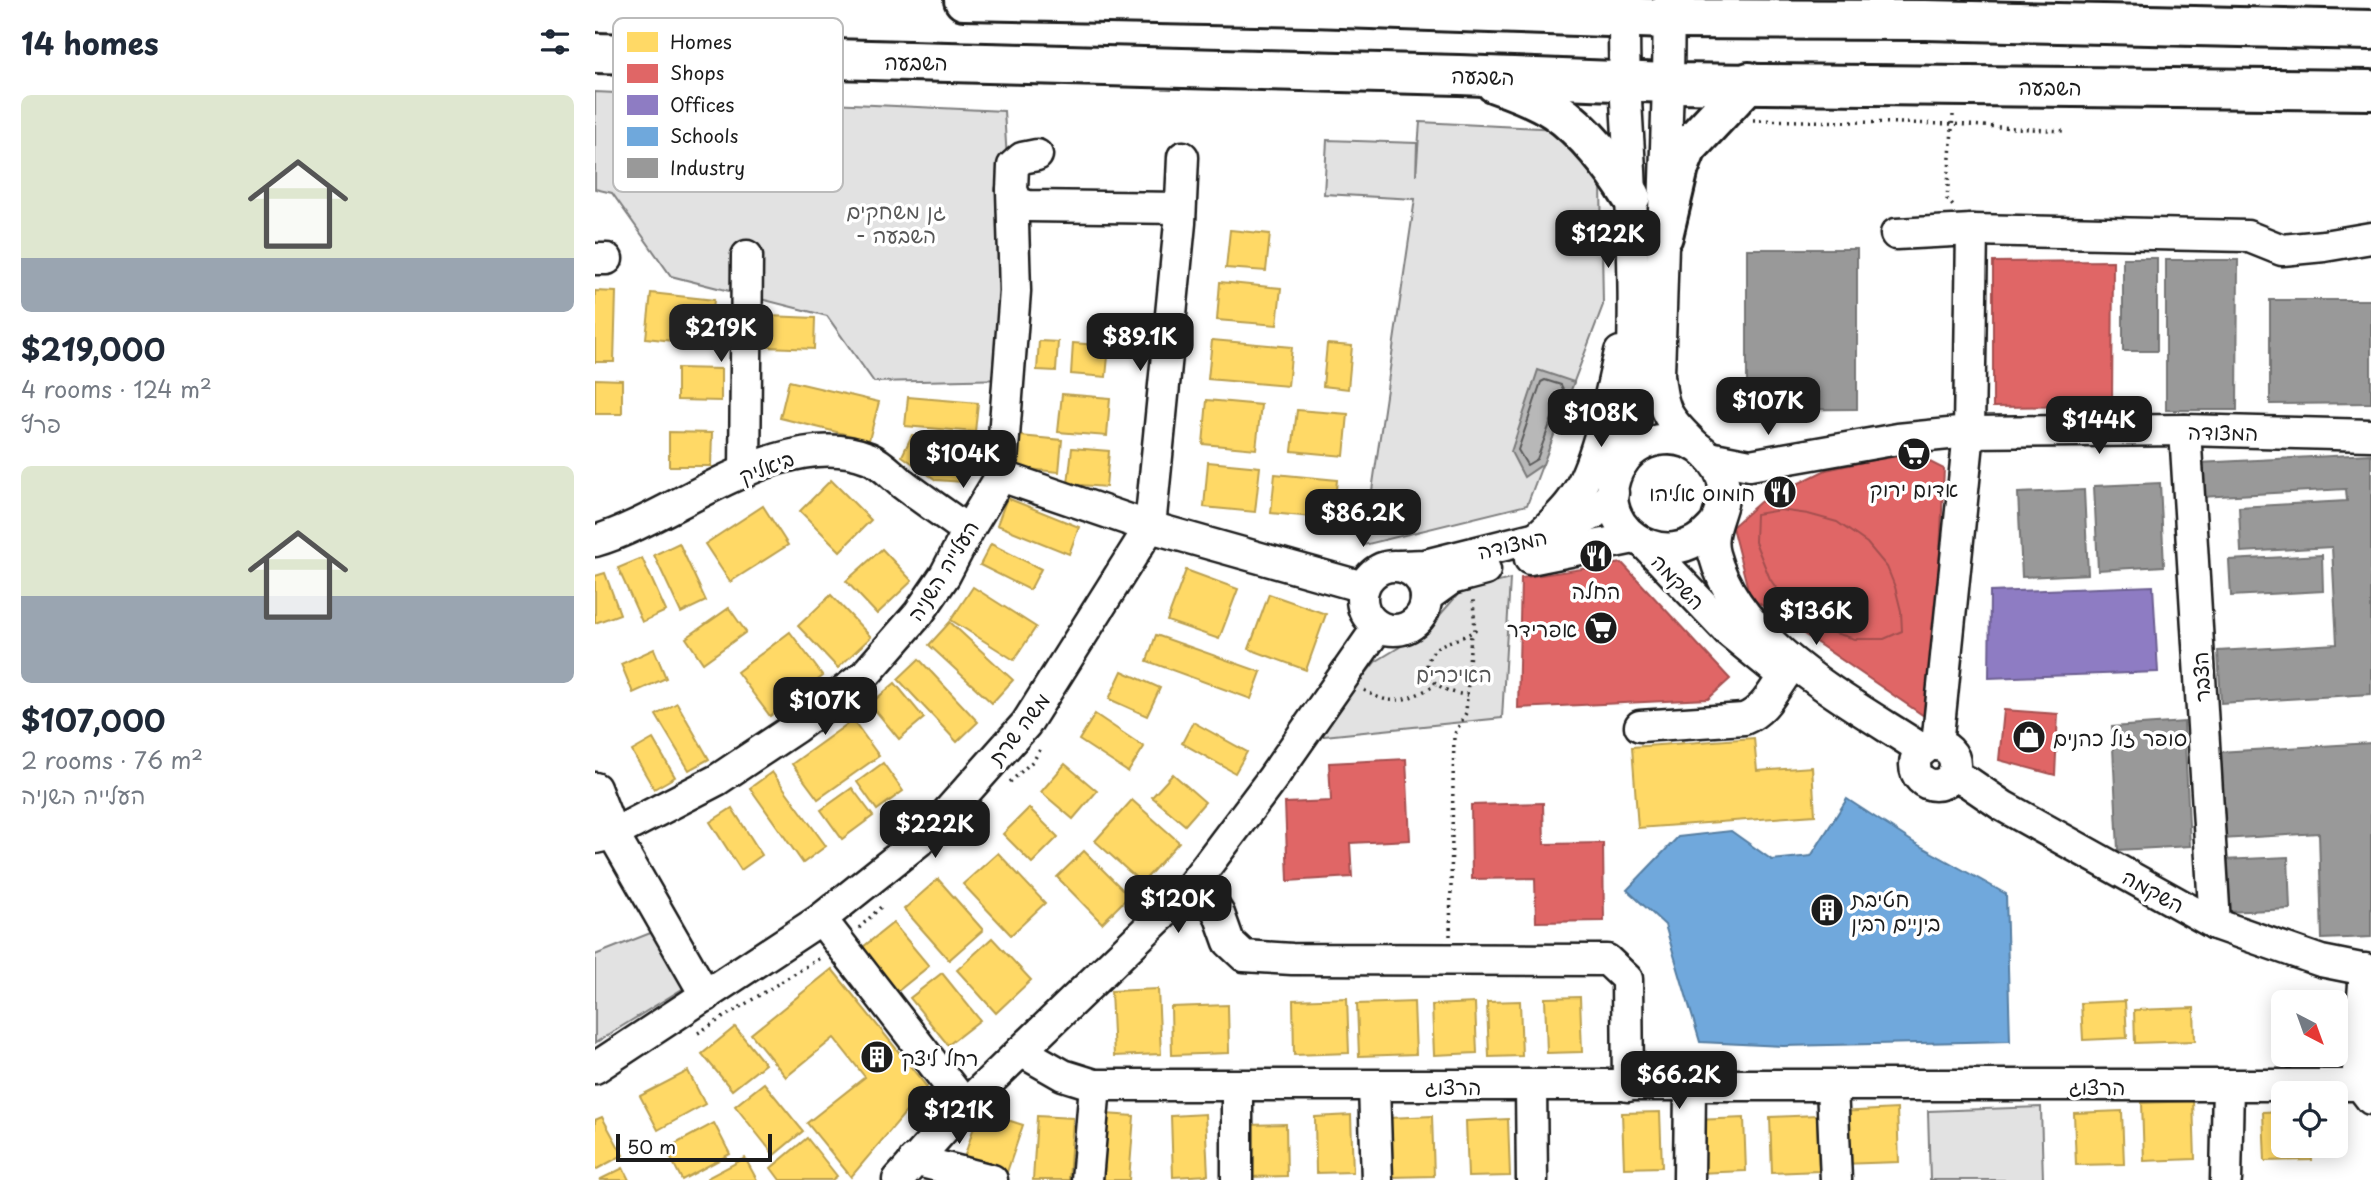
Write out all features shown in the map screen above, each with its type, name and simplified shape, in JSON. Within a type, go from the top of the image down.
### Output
[{"type":"highway","points":[[964,0],[1669,9],[1754,19],[2371,30]]},
{"type":"highway","points":[[1704,0],[1754,19]]},
{"type":"highway","name":"השבעה","points":[[595,53],[613,53]]},
{"type":"highway","name":"השבעה","points":[[843,59],[1668,83],[2371,90]]},
{"type":"highway","points":[[1459,75],[1497,84],[1555,110],[1615,169],[1631,196]]},
{"type":"highway","points":[[1663,236],[1679,167],[1687,148],[1749,82]]},
{"type":"street","points":[[1625,9],[1625,80],[1634,294],[1630,415],[1623,461],[1616,475],[1613,493],[1618,518],[1640,542],[1665,550],[1684,547],[1702,538],[1719,516],[1723,486],[1720,473],[1668,416],[1661,398],[1659,374],[1669,9]]},
{"type":"street","points":[[1037,155],[1022,158],[1013,166],[1015,291],[1001,476],[1150,527],[1363,587]]},
{"type":"street","name":"משה שרת","points":[[595,1068],[821,919],[929,833],[1026,724],[1150,527],[1180,216],[1183,157]]},
{"type":"street","points":[[1012,190],[1017,202],[1028,206],[1180,216]]},
{"type":"street","points":[[1896,234],[1972,230],[2246,236],[2282,250],[2371,238]]},
{"type":"street","points":[[1925,753],[1969,432],[1972,230]]},
{"type":"street","points":[[745,472],[747,256]]},
{"type":"street","points":[[1537,537],[1563,512],[1586,475],[1634,294]]},
{"type":"street","name":"המצודה","points":[[1702,451],[1749,465],[1898,439],[1969,432],[2186,430],[2371,435]]},
{"type":"street","name":"הצבר","points":[[2186,430],[2215,924]]},
{"type":"street","points":[[1623,461],[1637,449],[1654,441],[1672,439],[1702,451]]},
{"type":"street","name":"ביאליק","points":[[595,541],[617,535],[785,455],[831,450],[870,458],[968,531]]},
{"type":"street","name":"המצודה","points":[[1719,516],[1731,492],[1742,484],[1824,451]]},
{"type":"street","name":"העלייה השניה","points":[[604,836],[717,780],[864,676],[919,613],[1001,476]]},
{"type":"street","name":"המצודה","points":[[1400,566],[1425,565],[1574,526],[1592,515],[1613,493]]},
{"type":"street","name":"השקמה","points":[[1719,516],[1711,540],[1713,551],[1726,585],[1761,633],[1812,676],[1925,753]]},
{"type":"street","name":"המצודה","points":[[1426,597],[1451,579],[1472,573],[1584,546],[1640,542]]},
{"type":"street","name":"השקמה","points":[[1640,542],[1728,631],[1784,676],[1925,753],[1949,750],[1953,755],[1955,769],[1952,775],[1968,782],[2003,806],[2215,924],[2321,961],[2368,970]]},
{"type":"street","points":[[1388,566],[1400,566],[1419,577],[1424,586],[1425,608],[1411,626],[1389,631],[1369,620],[1363,611],[1360,598],[1368,577],[1388,566]]},
{"type":"street","points":[[906,1170],[965,1105],[1190,888],[1272,779],[1378,627]]},
{"type":"street","points":[[1640,726],[1744,719],[1754,715],[1765,705],[1784,676]]},
{"type":"street","points":[[595,788],[604,836],[706,996]]},
{"type":"street","points":[[1197,879],[1219,914],[1229,942],[1244,956],[1292,959],[1607,960],[1627,979],[1628,1086]]},
{"type":"street","points":[[821,919],[965,1105]]},
{"type":"street","points":[[2363,1090],[2368,970]]},
{"type":"street","name":"הרצוג","points":[[1021,1051],[1063,1075],[1095,1085],[2228,1086],[2363,1090]]},
{"type":"street","points":[[1087,1180],[1095,1085]]},
{"type":"street","points":[[1237,1086],[1237,1180]]},
{"type":"street","points":[[1374,1086],[1377,1180]]},
{"type":"street","points":[[1531,1086],[1532,1180]]},
{"type":"street","points":[[1689,1180],[1690,1086]]},
{"type":"street","points":[[1832,1086],[1836,1180]]},
{"type":"street","points":[[2225,1180],[2228,1086]]},
{"type":"street","points":[[906,1170],[992,1180]]},
{"type":"path","points":[[1947,198],[1954,85]]},
{"type":"path","points":[[1743,124],[1752,120],[1952,124],[2063,131]]},
{"type":"path","points":[[1468,695],[1451,693],[1436,685],[1426,673],[1427,660],[1434,649],[1475,630],[1472,573]]},
{"type":"path","points":[[1450,960],[1454,735],[1466,713],[1471,633]]},
{"type":"path","points":[[1343,678],[1378,699],[1391,701],[1404,701],[1436,685]]},
{"type":"green space","name":"גן משחקים - השבעה","points":[[595,92],[613,93],[613,192],[843,192],[843,104],[1004,111],[1015,291],[1010,379],[874,382],[827,316],[671,276],[612,193],[595,189]]},
{"type":"green space","points":[[1420,122],[1558,129],[1601,183],[1603,305],[1527,505],[1364,545],[1415,199],[1324,194],[1327,140],[1417,143],[1416,176]]},
{"type":"green space","name":"האיכרים","points":[[1510,579],[1502,718],[1314,737],[1375,662],[1426,631],[1460,592]]},
{"type":"green space","points":[[653,932],[687,986],[595,1043],[595,955]]},
{"type":"green space","points":[[2041,1107],[2043,1180],[1930,1180],[1928,1111]]},
{"type":"water","points":[[1538,370],[1574,382],[1543,464],[1524,477],[1511,452]]},
{"type":"building: Homes","points":[[1230,230],[1270,234],[1266,271],[1226,268]]},
{"type":"building: Homes","points":[[1220,282],[1281,288],[1277,325],[1217,320]]},
{"type":"building: Homes","points":[[595,291],[616,292],[614,362],[595,362]]},
{"type":"building: Homes","points":[[651,293],[714,300],[709,345],[646,338]]},
{"type":"building: Homes","points":[[769,316],[815,318],[814,349],[768,347]]},
{"type":"building: Homes","points":[[1212,340],[1292,347],[1288,386],[1208,379]]},
{"type":"building: Homes","points":[[1039,341],[1058,342],[1056,371],[1037,370]]},
{"type":"building: Homes","points":[[1073,343],[1109,346],[1106,377],[1071,374]]},
{"type":"building: Homes","points":[[1327,344],[1352,346],[1348,389],[1323,386]]},
{"type":"building: Homes","points":[[677,368],[721,369],[721,401],[677,400]]},
{"type":"building: Homes","points":[[595,379],[622,380],[622,414],[595,414]]},
{"type":"building: Homes","points":[[789,381],[879,402],[869,440],[780,418]]},
{"type":"building: Homes","points":[[1062,394],[1110,398],[1107,436],[1058,432]]},
{"type":"building: Homes","points":[[908,397],[978,403],[975,432],[905,426]]},
{"type":"building: Homes","points":[[1207,400],[1261,405],[1256,449],[1203,444]]},
{"type":"building: Homes","points":[[1297,410],[1348,414],[1344,456],[1292,451]]},
{"type":"building: Homes","points":[[669,432],[712,433],[711,466],[669,466]]},
{"type":"building: Homes","points":[[912,435],[967,444],[963,482],[936,480],[902,456]]},
{"type":"building: Homes","points":[[1020,436],[1062,440],[1059,472],[1017,468]]},
{"type":"building: Homes","points":[[1072,448],[1109,451],[1106,487],[1068,484]]},
{"type":"building: Homes","points":[[1208,462],[1260,467],[1255,512],[1204,507]]},
{"type":"building: Homes","points":[[1275,474],[1337,480],[1333,519],[1271,513]]},
{"type":"building: Homes","points":[[831,480],[871,520],[840,551],[800,511]]},
{"type":"building: Homes","points":[[1007,498],[1079,527],[1069,554],[997,525]]},
{"type":"building: Homes","points":[[763,506],[788,545],[730,582],[705,544]]},
{"type":"building: Homes","points":[[679,543],[706,601],[681,613],[654,555]]},
{"type":"building: Homes","points":[[991,544],[1041,569],[1030,590],[980,565]]},
{"type":"building: Homes","points":[[882,549],[912,581],[877,614],[846,581]]},
{"type":"building: Homes","points":[[642,558],[666,611],[642,622],[618,568]]},
{"type":"building: Homes","points":[[1186,570],[1238,589],[1219,639],[1167,621]]},
{"type":"building: Homes","points":[[605,573],[620,614],[595,623],[595,576]]},
{"type":"building: Homes","points":[[973,587],[1036,627],[1014,660],[951,620]]},
{"type":"building: Homes","points":[[1269,594],[1326,614],[1306,670],[1249,649]]},
{"type":"building: Homes","points":[[831,595],[871,637],[838,668],[798,626]]},
{"type":"building: Homes","points":[[729,608],[746,632],[703,663],[686,638]]},
{"type":"building: Homes","points":[[950,622],[1013,680],[992,703],[929,645]]},
{"type":"building: Homes","points":[[790,632],[823,676],[770,716],[737,672]]},
{"type":"building: Homes","points":[[1156,635],[1261,672],[1251,699],[1147,661]]},
{"type":"building: Homes","points":[[654,649],[666,678],[633,693],[621,664]]},
{"type":"building: Homes","points":[[919,659],[978,722],[957,742],[898,679]]},
{"type":"building: Homes","points":[[1122,671],[1160,688],[1147,716],[1109,699]]},
{"type":"building: Homes","points":[[895,683],[924,718],[899,739],[870,704]]},
{"type":"building: Homes","points":[[677,703],[709,759],[689,770],[656,715]]},
{"type":"building: Homes","points":[[1095,714],[1144,747],[1128,772],[1079,740]]},
{"type":"building: Homes","points":[[853,720],[879,756],[818,799],[792,764]]},
{"type":"building: Homes","points":[[1193,722],[1247,752],[1235,773],[1182,743]]},
{"type":"building: Homes","points":[[1754,738],[1757,771],[1812,767],[1815,815],[1638,828],[1632,747]]},
{"type":"building: Homes","points":[[653,739],[675,777],[654,789],[632,751]]},
{"type":"building: Homes","points":[[883,763],[903,791],[877,810],[857,782]]},
{"type":"building: Homes","points":[[1065,764],[1097,791],[1073,819],[1041,792]]},
{"type":"building: Homes","points":[[772,772],[826,846],[803,863],[750,788]]},
{"type":"building: Homes","points":[[1173,774],[1205,802],[1185,825],[1152,797]]},
{"type":"building: Homes","points":[[852,788],[873,816],[842,839],[821,810]]},
{"type":"building: Homes","points":[[1132,800],[1179,842],[1142,883],[1095,841]]},
{"type":"building: Homes","points":[[732,808],[762,855],[741,870],[710,822]]},
{"type":"building: Homes","points":[[1029,808],[1058,837],[1032,863],[1003,834]]},
{"type":"building: Homes","points":[[1084,851],[1129,896],[1102,923],[1057,877]]},
{"type":"building: Homes","points":[[998,853],[1045,903],[1011,935],[963,884]]},
{"type":"building: Homes","points":[[938,879],[983,930],[949,960],[904,909]]},
{"type":"building: Homes","points":[[893,923],[929,966],[893,995],[858,951]]},
{"type":"building: Homes","points":[[992,938],[1031,980],[996,1013],[957,970]]},
{"type":"building: Homes","name":"רחל ליצק","points":[[832,969],[927,1087],[851,1177],[807,1123],[865,1077],[834,1038],[786,1077],[751,1034]]},
{"type":"building: Homes","points":[[942,973],[980,1020],[948,1045],[910,998]]},
{"type":"building: Homes","points":[[1158,989],[1161,1054],[1114,1056],[1111,991]]},
{"type":"building: Homes","points":[[1580,997],[1582,1052],[1547,1053],[1545,998]]},
{"type":"building: Homes","points":[[1347,998],[1349,1053],[1294,1055],[1293,1000]]},
{"type":"building: Homes","points":[[1520,1001],[1522,1056],[1489,1057],[1487,1002]]},
{"type":"building: Homes","points":[[2125,1001],[2127,1038],[2083,1040],[2081,1003]]},
{"type":"building: Homes","points":[[1414,1002],[1416,1054],[1359,1056],[1357,1004]]},
{"type":"building: Homes","points":[[1475,1003],[1477,1053],[1434,1055],[1432,1005]]},
{"type":"building: Homes","points":[[1228,1005],[1229,1053],[1172,1055],[1171,1007]]},
{"type":"building: Homes","points":[[2194,1008],[2195,1041],[2135,1043],[2134,1010]]},
{"type":"building: Homes","points":[[735,1027],[765,1064],[732,1090],[702,1054]]},
{"type":"building: Homes","points":[[688,1071],[705,1104],[658,1130],[640,1096]]},
{"type":"building: Homes","points":[[764,1083],[803,1131],[774,1155],[735,1106]]},
{"type":"building: Homes","points":[[2193,1101],[2195,1159],[2144,1161],[2142,1103]]},
{"type":"building: Homes","points":[[1897,1109],[1899,1162],[1840,1164],[1838,1112]]},
{"type":"building: Homes","points":[[979,1111],[1023,1125],[1007,1172],[964,1158]]},
{"type":"building: Homes","points":[[2122,1111],[2124,1164],[2076,1165],[2074,1113]]},
{"type":"building: Homes","points":[[1660,1112],[1662,1167],[1624,1168],[1622,1113]]},
{"type":"building: Homes","points":[[2263,1112],[2271,1112],[2271,1158],[2312,1160],[2265,1161]]},
{"type":"building: Homes","points":[[1105,1114],[1134,1116],[1129,1180],[1100,1180]]},
{"type":"building: Homes","points":[[1205,1114],[1208,1175],[1173,1177],[1171,1116]]},
{"type":"building: Homes","points":[[1351,1115],[1353,1172],[1316,1173],[1315,1117]]},
{"type":"building: Homes","points":[[1817,1115],[1819,1171],[1772,1173],[1770,1117]]},
{"type":"building: Homes","points":[[1037,1116],[1073,1118],[1069,1180],[1033,1180]]},
{"type":"building: Homes","points":[[1432,1116],[1434,1176],[1391,1177],[1389,1118]]},
{"type":"building: Homes","points":[[602,1117],[623,1155],[595,1170],[595,1120]]},
{"type":"building: Homes","points":[[1744,1118],[1746,1171],[1697,1173],[1695,1120]]},
{"type":"building: Homes","points":[[1508,1119],[1510,1176],[1468,1177],[1466,1121]]},
{"type":"building: Homes","points":[[714,1123],[730,1154],[682,1180],[666,1149]]},
{"type":"building: Homes","points":[[1286,1124],[1287,1176],[1248,1177],[1246,1125]]},
{"type":"building: Homes","points":[[807,1138],[837,1176],[832,1180],[780,1180],[771,1168]]},
{"type":"building: Homes","points":[[745,1158],[757,1180],[707,1180],[707,1178]]},
{"type":"building: Homes","points":[[623,1168],[629,1180],[599,1180]]},
{"type":"building: Shops","points":[[2113,261],[2112,406],[1993,407],[1993,262]]},
{"type":"building: Shops","points":[[1914,454],[1944,469],[1938,592],[1924,716],[1750,597],[1732,527],[1760,502],[1826,470]]},
{"type":"building: Shops","points":[[1780,510],[1837,522],[1867,543],[1887,567],[1895,587],[1901,611],[1902,631],[1884,639],[1855,639],[1822,629],[1791,609],[1770,579],[1755,542],[1756,514]]},
{"type":"building: Shops","name":"אפרידר","points":[[1622,563],[1730,679],[1708,699],[1518,708],[1521,578]]},
{"type":"building: Shops","name":"סופר זול כהנים","points":[[2004,710],[2058,714],[2055,775],[1999,760]]},
{"type":"building: Shops","points":[[1406,759],[1410,840],[1350,843],[1352,877],[1288,881],[1285,803],[1331,801],[1329,763]]},
{"type":"building: Shops","points":[[1543,803],[1544,844],[1603,843],[1604,921],[1536,922],[1535,878],[1472,879],[1471,805]]},
{"type":"building: Offices","points":[[2153,586],[2158,672],[1989,678],[1990,592]]},
{"type":"building: Schools","name":"חטיבת ביניים רבין","points":[[1847,799],[1913,842],[2006,894],[2010,1041],[1783,1046],[1700,1042],[1665,925],[1627,890],[1678,837],[1731,831],[1772,860],[1811,856]]},
{"type":"building: Industry","points":[[1747,249],[1857,249],[1857,409],[1747,410]]},
{"type":"building: Industry","points":[[2123,258],[2157,258],[2157,351],[2123,351]]},
{"type":"building: Industry","points":[[2166,260],[2238,260],[2237,410],[2166,410]]},
{"type":"building: Industry","points":[[2270,300],[2371,300],[2371,403],[2270,404]]},
{"type":"building: Industry","points":[[2371,454],[2371,694],[2221,703],[2218,651],[2337,644],[2332,547],[2241,552],[2239,507],[2347,501],[2346,489],[2201,497],[2199,463]]},
{"type":"building: Industry","points":[[2160,483],[2164,566],[2098,570],[2094,486]]},
{"type":"building: Industry","points":[[2084,490],[2088,574],[2022,577],[2018,493]]},
{"type":"building: Industry","points":[[2322,555],[2323,591],[2231,596],[2229,560]]},
{"type":"building: Industry","points":[[2184,722],[2190,846],[2118,850],[2112,727]]},
{"type":"building: Industry","points":[[2371,743],[2371,937],[2322,939],[2319,833],[2222,839],[2218,752]]},
{"type":"building: Industry","points":[[2288,857],[2290,909],[2226,912],[2223,860]]},
{"type":"place","name":"אדום ירוק","points":[[1914,454]]},
{"type":"place","name":"חומוס אליהו","points":[[1780,492]]},
{"type":"place","name":"החלה","points":[[1596,556]]},
{"type":"place","name":"אפרידר","points":[[1601,628]]},
{"type":"place","name":"סופר זול כהנים","points":[[2029,737]]},
{"type":"place","name":"חטיבת ביניים רבין","points":[[1827,910]]},
{"type":"place","name":"רחל ליצק","points":[[877,1057]]}]
